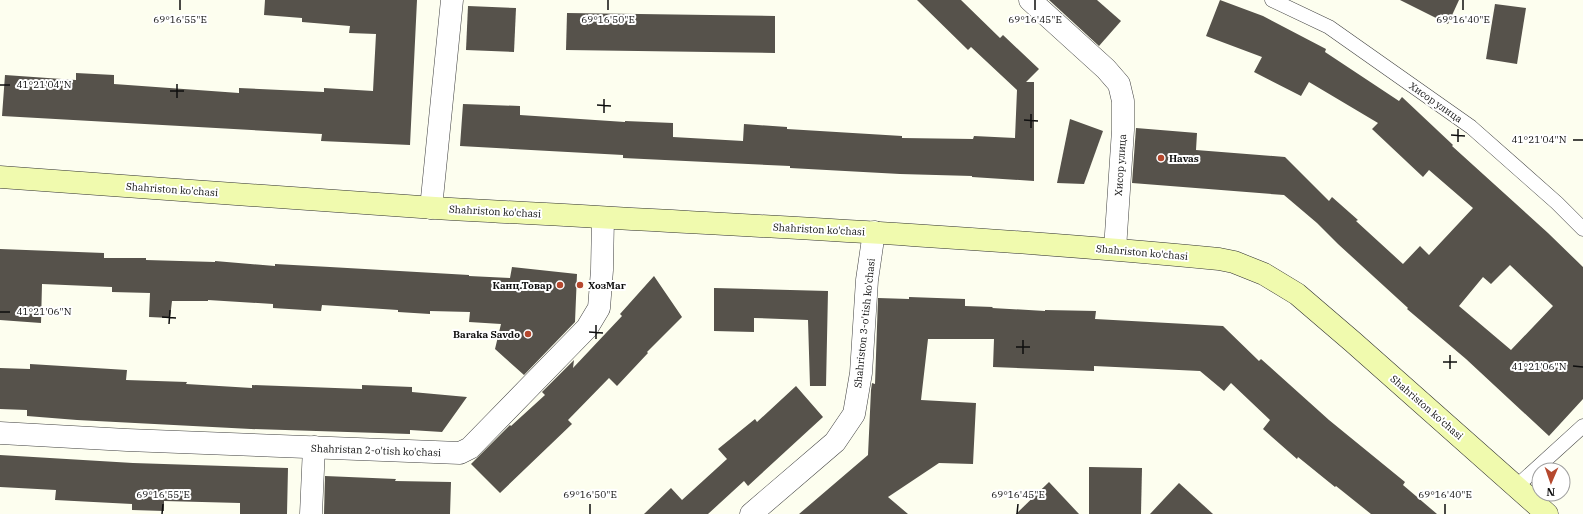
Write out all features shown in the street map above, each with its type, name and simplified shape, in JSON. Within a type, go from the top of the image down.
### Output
[{"type":"main road","name":"Shahriston ko'chasi","points":[[0,177],[431,208],[874,232],[1115,249],[1219,259],[1250,268],[1278,281],[1315,309],[1547,514]]},
{"type":"street","points":[[431,208],[452,0]]},
{"type":"street","name":"Хисор улица","points":[[1030,0],[1106,69],[1119,84],[1123,101],[1123,130],[1115,249]]},
{"type":"street","name":"Shahristan 2-o'tish ko'chasi","points":[[0,433],[127,440],[460,453],[470,448],[587,328],[599,308],[602,270],[603,218]]},
{"type":"street","name":"Shahriston 3-o'tish ko'chasi","points":[[751,514],[836,442],[854,414],[861,373],[867,280],[874,232]]},
{"type":"street","points":[[311,514],[314,447]]},
{"type":"lane","name":"Хисор улица","points":[[1272,0],[1329,27],[1471,126],[1557,203],[1583,229]]},
{"type":"lane","points":[[1517,486],[1583,426]]},
{"type":"building","points":[[265,0],[417,0],[410,145],[321,141],[322,134],[2,116],[5,75],[76,80],[76,73],[114,75],[114,84],[239,93],[239,88],[324,92],[324,88],[373,91],[376,34],[349,33],[350,26],[302,22],[302,18],[264,15]]},
{"type":"building","points":[[917,0],[961,0],[1000,38],[1003,35],[1039,69],[1026,82],[1034,82],[1034,181],[972,176],[900,174],[790,168],[790,166],[623,158],[623,155],[460,146],[463,104],[520,106],[520,115],[625,122],[673,123],[673,137],[743,141],[744,124],[787,127],[787,129],[902,136],[902,138],[973,139],[974,136],[1015,138],[1017,90],[971,47],[968,50]]},
{"type":"building","points":[[1049,0],[1097,0],[1121,21],[1099,46]]},
{"type":"building","points":[[1220,0],[1263,16],[1326,49],[1325,52],[1399,101],[1402,97],[1453,145],[1452,146],[1548,233],[1583,267],[1583,399],[1549,436],[1466,359],[1407,309],[1408,308],[1317,223],[1284,195],[1132,183],[1136,128],[1197,133],[1196,150],[1285,157],[1329,201],[1332,197],[1403,264],[1420,246],[1429,255],[1473,208],[1429,170],[1423,177],[1372,129],[1378,123],[1309,82],[1301,96],[1254,72],[1262,57],[1206,36]],"holes":[[[1510,265],[1553,306],[1511,350],[1459,306],[1483,277],[1491,284]]]},
{"type":"building","points":[[1400,0],[1459,0],[1448,24]]},
{"type":"building","points":[[1495,4],[1526,8],[1517,64],[1486,59]]},
{"type":"building","points":[[468,6],[516,8],[514,52],[466,50]]},
{"type":"building","points":[[567,13],[775,16],[775,53],[566,50]]},
{"type":"building","points":[[1070,119],[1103,131],[1084,184],[1057,183]]},
{"type":"building","points":[[0,249],[104,253],[104,258],[215,261],[275,266],[275,264],[510,278],[512,267],[577,274],[575,322],[524,375],[495,349],[501,324],[469,322],[470,312],[430,311],[430,314],[398,312],[398,310],[322,305],[321,311],[273,308],[273,304],[208,300],[172,301],[170,318],[149,317],[150,293],[112,292],[112,287],[42,284],[41,323],[0,320]]},
{"type":"building","points":[[654,276],[682,317],[647,352],[648,353],[617,386],[609,378],[568,420],[572,424],[500,493],[471,464],[510,425],[511,426],[545,395],[542,392],[574,360],[573,368],[622,316],[620,314]]},
{"type":"building","points":[[714,288],[828,291],[826,386],[810,386],[808,320],[754,318],[754,332],[714,331]]},
{"type":"building","points":[[909,297],[965,299],[965,306],[1045,311],[1096,311],[1095,319],[1223,326],[1259,361],[1261,359],[1329,420],[1405,482],[1403,485],[1437,514],[1371,514],[1298,457],[1297,459],[1263,429],[1270,420],[1231,383],[1224,391],[1200,371],[1094,366],[1094,371],[993,367],[994,339],[928,339],[921,400],[976,403],[973,464],[939,463],[888,497],[908,514],[799,514],[868,455],[871,390],[872,383],[875,384],[878,298],[909,299]]},
{"type":"building","points":[[30,364],[127,370],[126,380],[187,382],[186,384],[252,388],[252,385],[362,389],[362,385],[412,387],[412,392],[467,397],[442,432],[410,430],[410,434],[251,429],[77,420],[27,416],[27,410],[0,409],[0,368],[30,369]]},
{"type":"building","points":[[796,386],[823,417],[748,486],[744,481],[708,514],[644,514],[671,488],[682,500],[727,459],[718,449],[755,419],[757,422]]},
{"type":"building","points":[[0,455],[133,463],[288,468],[287,514],[240,514],[240,503],[164,501],[164,511],[132,510],[132,504],[55,500],[56,490],[0,487]]},
{"type":"building","points":[[1089,467],[1142,468],[1141,514],[1089,514]]},
{"type":"building","points":[[325,476],[396,479],[395,481],[451,482],[450,514],[324,514]]},
{"type":"building","points":[[1049,482],[1079,514],[1016,514]]},
{"type":"building","points":[[1179,483],[1213,514],[1150,514]]},
{"type":"place","name":"Havas","points":[[1161,158]]},
{"type":"place","name":"Канц.Товар","points":[[560,285]]},
{"type":"place","name":"ХозМаг","points":[[580,285]]},
{"type":"place","name":"Baraka Savdo","points":[[528,334]]}]
